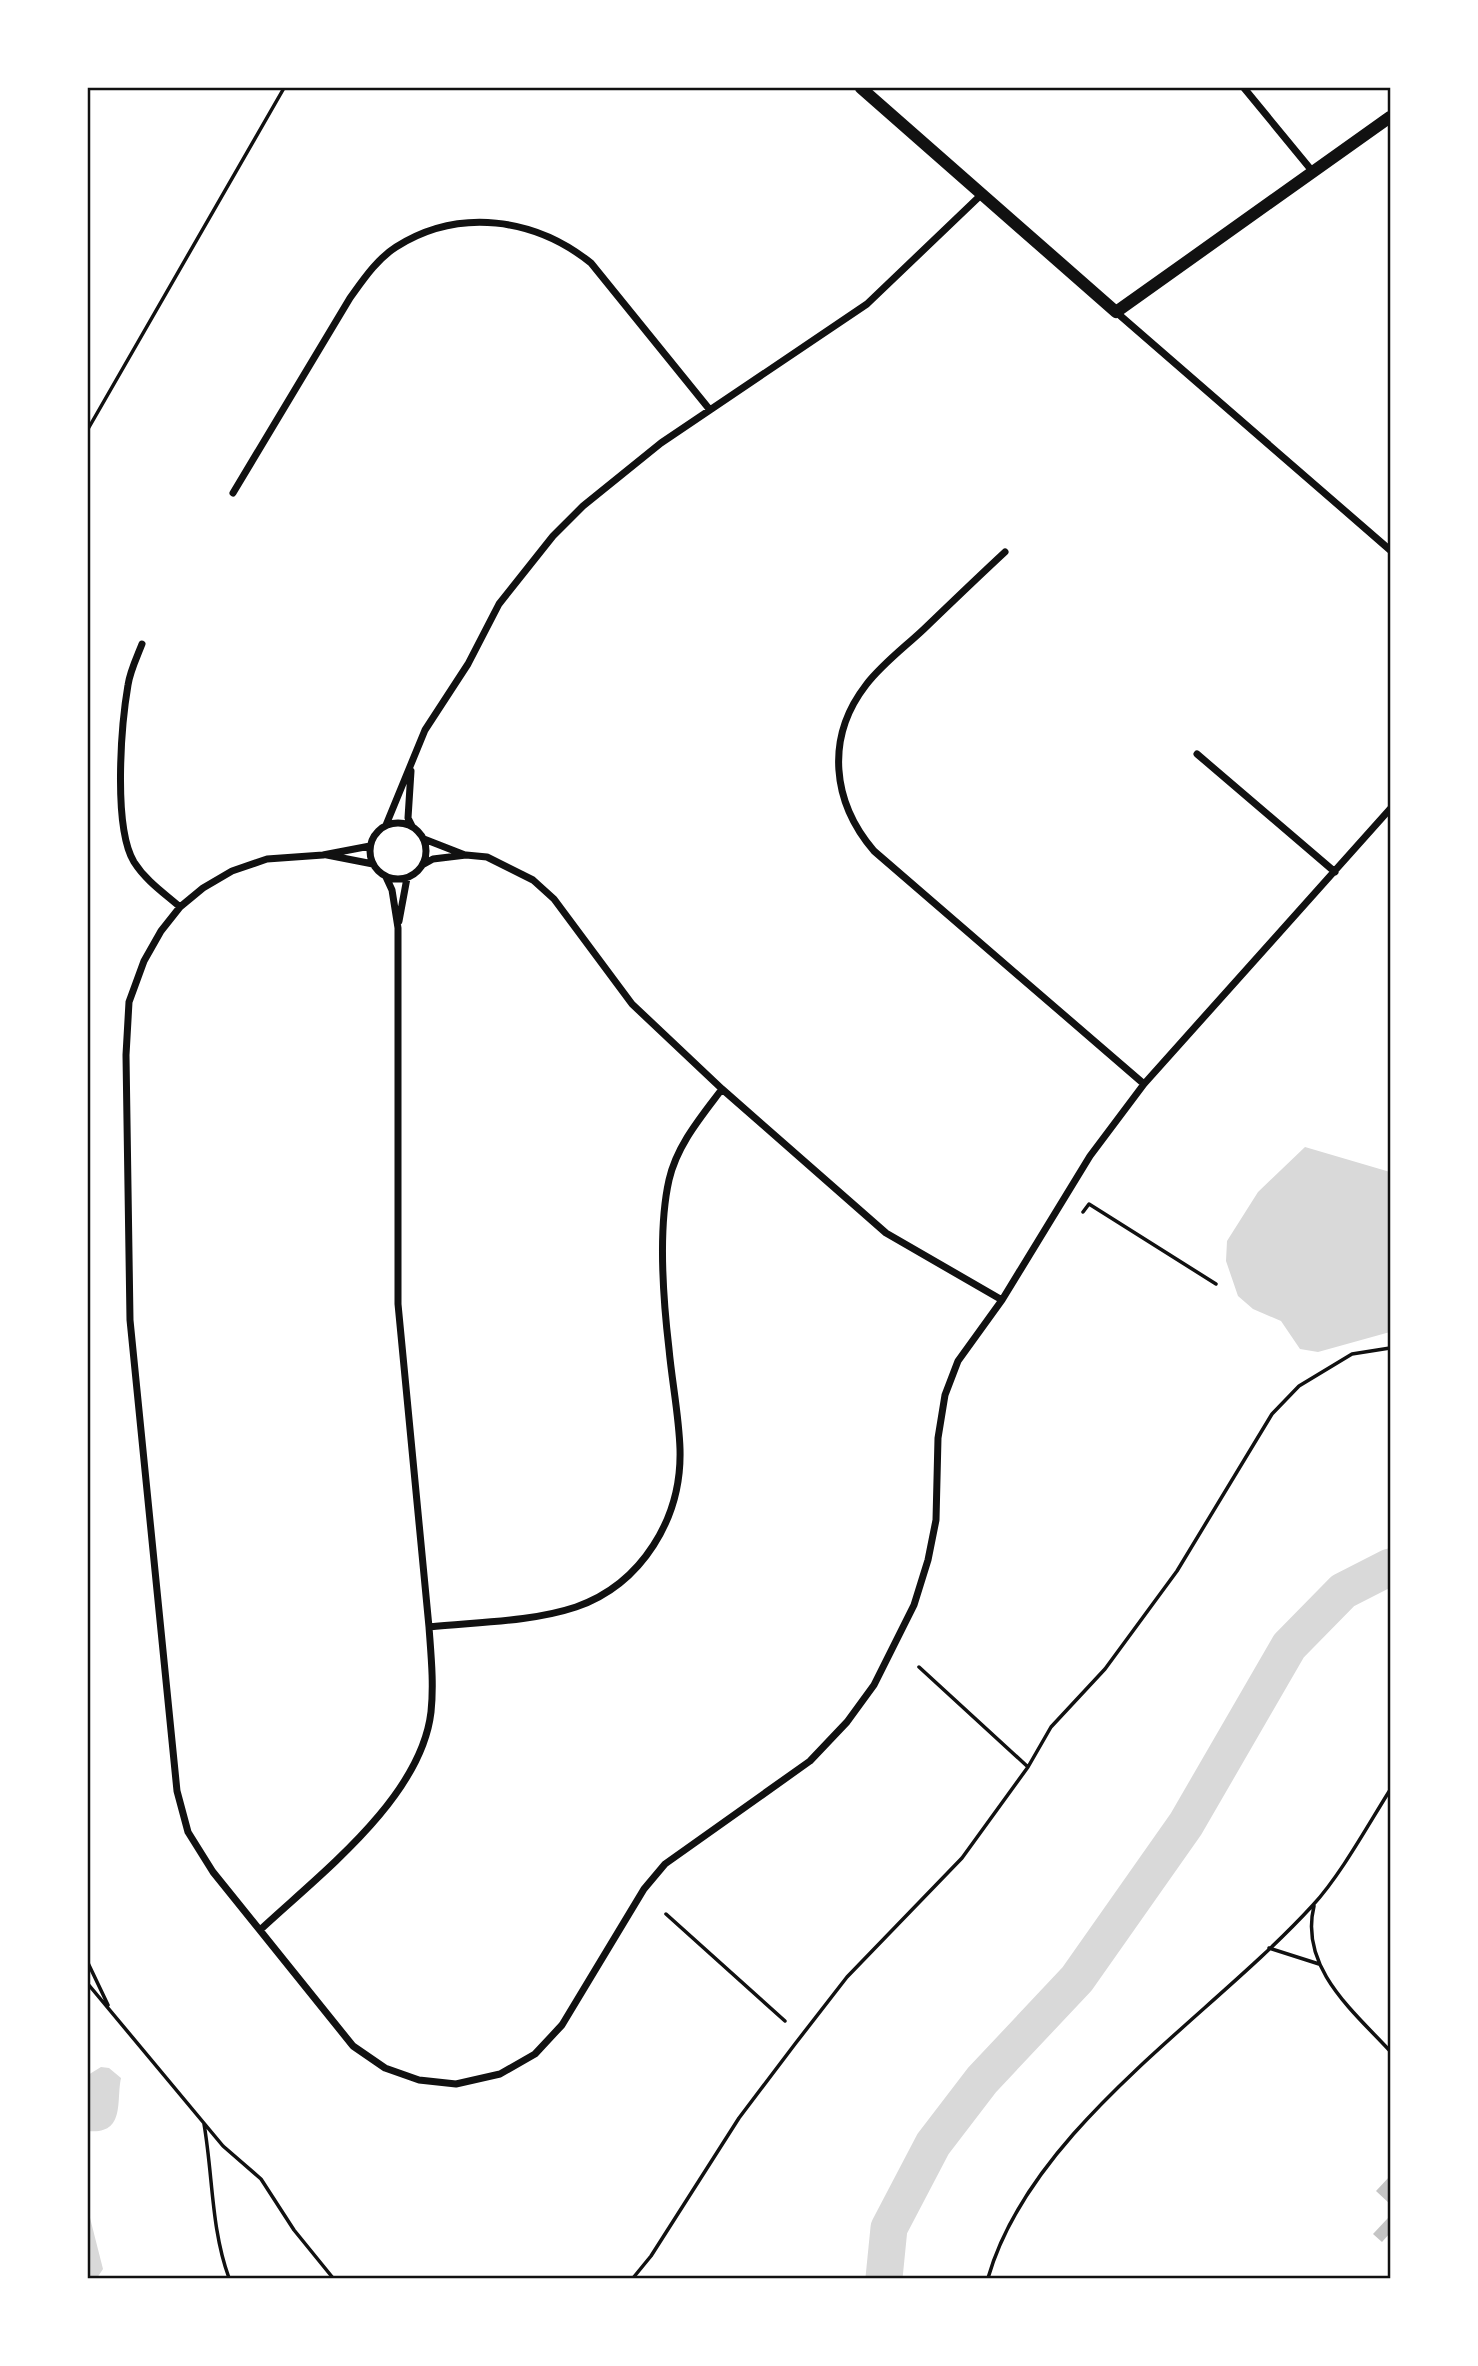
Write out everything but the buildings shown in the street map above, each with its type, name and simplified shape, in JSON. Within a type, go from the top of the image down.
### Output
[{"type":"street","points":[[861,88],[1391,551]]},
{"type":"street","points":[[1244,88],[1313,172]]},
{"type":"street","points":[[1116,312],[1391,117]]},
{"type":"street","points":[[373,864],[370,846],[386,825],[425,730],[468,664],[499,604],[526,567],[583,506],[661,443],[867,304],[982,194]]},
{"type":"street","points":[[233,493],[350,298],[371,270],[395,247],[450,225],[482,221],[514,225],[546,233],[572,247],[598,271],[710,410]]},
{"type":"street","points":[[1005,552],[866,685],[847,718],[837,757],[841,793],[855,828],[874,850],[1144,1084]]},
{"type":"street","points":[[142,644],[128,682],[123,722],[122,828],[133,860],[150,882],[180,907]]},
{"type":"street","points":[[1197,754],[1335,872]]},
{"type":"street","points":[[412,760],[408,818],[412,827]]},
{"type":"street","points":[[370,846],[323,855],[267,859],[232,871],[180,907],[161,931],[144,961],[129,1002],[126,1055],[130,1320],[177,1791],[188,1832],[213,1872],[353,2046],[385,2068],[419,2080],[456,2084],[500,2074],[534,2054],[562,2025],[644,1889],[665,1864],[810,1761],[847,1722],[874,1685],[914,1605],[928,1560],[936,1520],[938,1438],[944,1395],[958,1361],[1002,1300],[1090,1156],[1144,1084],[1391,809]]},
{"type":"street","points":[[386,825],[404,823],[424,839],[466,855]]},
{"type":"street","points":[[386,877],[407,878],[419,871],[426,856],[424,839]]},
{"type":"street","points":[[260,1930],[381,1814],[405,1783],[421,1751],[431,1714],[433,1678],[429,1627],[398,1304],[398,928],[392,890],[386,877],[373,864],[323,855]]},
{"type":"street","points":[[424,864],[433,859],[466,855],[487,857],[533,880],[561,908],[632,1004],[722,1089],[886,1233],[1002,1300]]},
{"type":"street","points":[[398,928],[407,878]]},
{"type":"street","points":[[429,1627],[535,1615],[576,1607],[608,1592],[635,1570],[656,1542],[669,1516],[677,1484],[680,1450],[668,1345],[664,1212],[669,1178],[679,1151],[722,1089]]},
{"type":"path","points":[[88,429],[284,88]]},
{"type":"path","points":[[1083,1212],[1088,1203],[1216,1284]]},
{"type":"path","points":[[634,2278],[739,2118],[795,2044],[847,1978],[962,1858],[1028,1767],[1051,1727],[1104,1669],[1177,1571],[1272,1414],[1299,1386],[1352,1354],[1391,1348]]},
{"type":"path","points":[[919,1667],[1028,1767]]},
{"type":"path","points":[[988,2278],[1023,2201],[1070,2135],[1315,1904],[1391,1790]]},
{"type":"path","points":[[1315,1904],[1309,1925],[1319,1964],[1335,1993],[1391,2051]]},
{"type":"path","points":[[666,1914],[785,2021]]},
{"type":"path","points":[[1269,1948],[1319,1964]]},
{"type":"path","points":[[88,1963],[110,2011]]},
{"type":"path","points":[[88,1984],[223,2146],[261,2179],[294,2230],[333,2278]]},
{"type":"path","points":[[204,2122],[210,2160],[215,2231],[229,2278]]},
{"type":"shaded area","points":[[1305,1147],[1390,1172],[1390,1332],[1318,1352],[1300,1349],[1281,1321],[1253,1309],[1238,1296],[1226,1261],[1227,1241],[1258,1192]]},
{"type":"shaded area","points":[[101,2067],[109,2068],[121,2078],[117,2114],[108,2128],[88,2131],[88,2075]]},
{"type":"shaded area","points":[[88,2210],[103,2269],[97,2278],[88,2278]]},
{"type":"waterway","points":[[884,2278],[889,2228],[933,2144],[982,2080],[1077,1979],[1186,1824],[1289,1646],[1343,1591],[1390,1567]]}]
